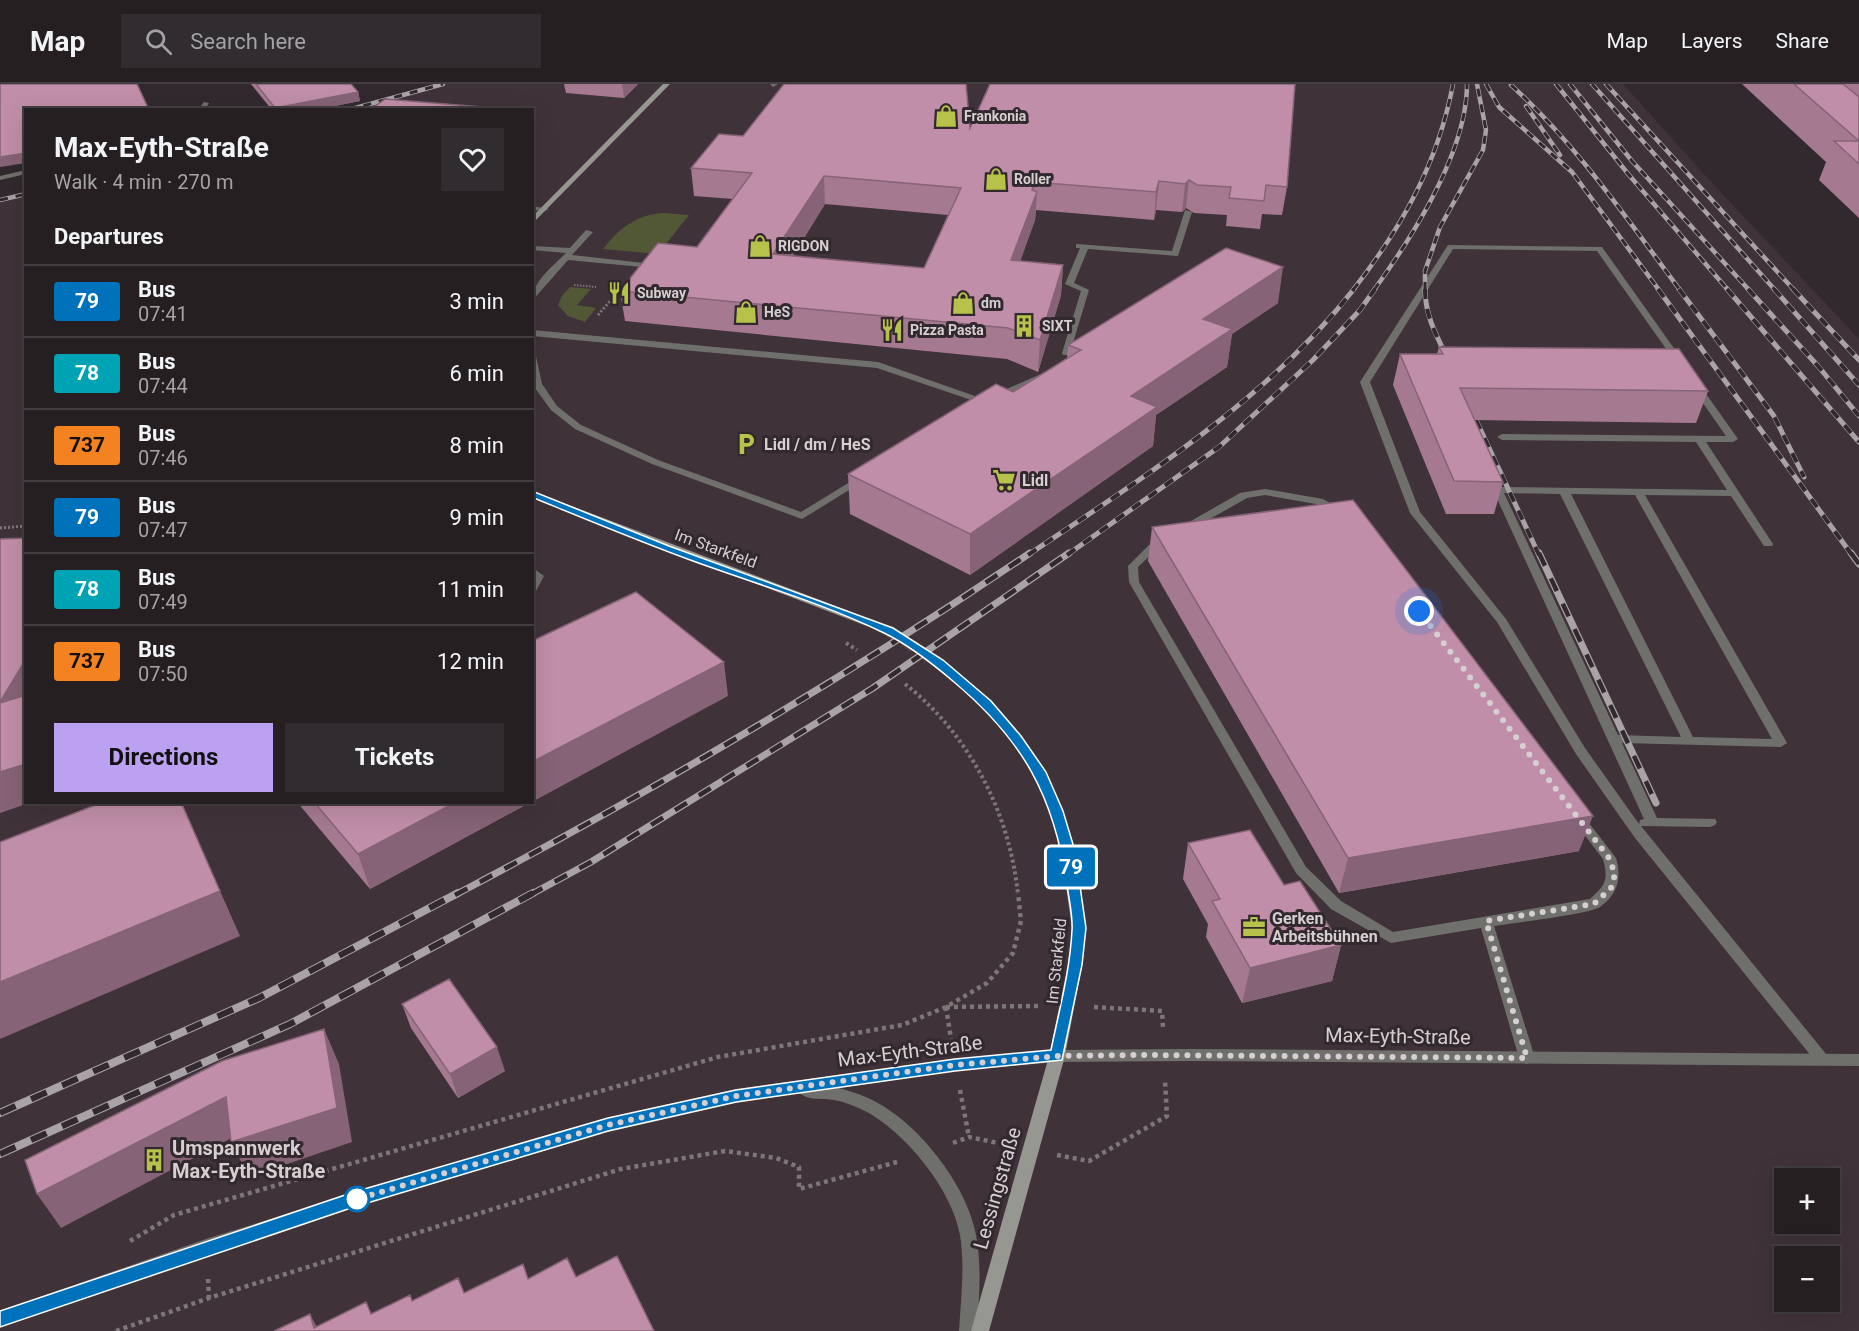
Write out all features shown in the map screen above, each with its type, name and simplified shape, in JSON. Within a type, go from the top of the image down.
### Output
[{"type":"main road","points":[[534,220],[667,84]]},
{"type":"main road","name":"Im Starkfeld","points":[[534,495],[665,548],[841,611],[889,631]]},
{"type":"main road","name":"Im Starkfeld","points":[[939,663],[987,704],[1017,738],[1040,772],[1057,811],[1068,851],[1079,928],[1074,975],[1057,1056]]},
{"type":"main road","name":"Lessingstraße","points":[[980,1331],[1029,1149],[1057,1056]]},
{"type":"street","points":[[0,178],[24,172]]},
{"type":"street","points":[[534,208],[545,209]]},
{"type":"street","points":[[1066,353],[1085,290],[1069,284],[1082,246],[1176,254],[1188,212]]},
{"type":"street","points":[[534,296],[545,280],[589,232]]},
{"type":"street","points":[[1502,437],[1733,439],[1599,249],[1451,247],[1365,382],[1415,513],[1502,621],[1580,751],[1632,823],[1821,1058]]},
{"type":"street","points":[[534,248],[653,266]]},
{"type":"street","points":[[534,333],[878,365],[984,401]]},
{"type":"street","points":[[534,367],[537,384],[554,408],[578,428],[655,462],[802,516],[873,472]]},
{"type":"street","points":[[974,408],[984,401],[1047,374]]},
{"type":"street","points":[[1699,439],[1768,544]]},
{"type":"street","points":[[1652,822],[1498,490],[1734,493]]},
{"type":"street","points":[[1564,491],[1689,741]]},
{"type":"street","points":[[1265,492],[1294,495],[1319,501],[1346,516],[1609,858],[1615,874],[1611,888],[1594,904],[1486,921],[1391,938],[1336,905],[1301,870],[1134,582],[1133,566],[1153,547],[1244,495],[1265,492]]},
{"type":"street","points":[[1614,739],[1781,743],[1638,492]]},
{"type":"street","points":[[534,572],[539,576],[534,585]]},
{"type":"street","points":[[1632,823],[1710,822]]},
{"type":"street","points":[[1486,921],[1527,1058]]},
{"type":"street","name":"Max-Eyth-Straße","points":[[0,1319],[354,1200],[608,1125],[736,1096],[955,1065],[1057,1056],[1189,1055],[1859,1060]]},
{"type":"street","points":[[736,1096],[806,1091],[838,1094],[891,1118],[910,1134],[960,1206],[968,1235],[970,1265],[968,1331]]},
{"type":"path","points":[[0,528],[24,526]]},
{"type":"path","points":[[905,684],[928,702],[957,736],[980,770],[1000,819],[1016,874],[1021,921],[1013,953],[987,983],[946,1007]]},
{"type":"path","points":[[955,1065],[969,1137]]},
{"type":"path","points":[[116,1331],[209,1298],[621,1170],[725,1151],[776,1158],[799,1167],[799,1189],[926,1154],[969,1137],[1089,1161],[1167,1116]]},
{"type":"path","points":[[208,1279],[209,1298]]},
{"type":"shaded area","points":[[446,84],[1623,84],[1712,183],[1859,339],[1859,1331],[0,1331],[0,198],[24,192],[24,804],[534,804],[534,108],[351,108]]},
{"type":"green space","points":[[653,214],[689,215],[658,254],[603,249],[629,224]]},
{"type":"green space","points":[[570,287],[591,289],[577,305],[596,308],[585,322],[568,316],[558,305]]},
{"type":"building","points":[[0,84],[137,84],[148,108],[24,108],[24,153],[0,157]]},
{"type":"building","points":[[256,84],[351,84],[358,92],[275,108]]},
{"type":"building","points":[[784,84],[966,84],[970,128],[990,84],[1295,84],[1287,187],[1266,185],[1264,201],[1229,198],[1231,187],[1197,185],[1189,180],[1185,184],[1159,181],[1156,192],[1034,182],[1032,190],[1037,192],[1011,260],[1063,265],[1040,340],[1008,328],[620,291],[658,243],[697,247],[752,173],[691,168],[719,134],[743,136]],"holes":[[[824,176],[961,188],[924,268],[773,254]]]},
{"type":"building","points":[[1794,84],[1843,84],[1859,97],[1859,141]]},
{"type":"building","points":[[385,99],[494,108],[373,108]]},
{"type":"building","points":[[1834,141],[1859,141],[1859,164]]},
{"type":"building","points":[[1226,248],[1283,267],[1203,319],[1232,329],[1131,396],[1157,407],[970,534],[848,474],[996,384],[1013,392],[1081,350],[1068,345]]},
{"type":"building","points":[[1439,347],[1679,349],[1708,391],[1460,388],[1503,482],[1454,481],[1400,354],[1443,354]]},
{"type":"building","points":[[1353,500],[1593,816],[1348,858],[1152,527]]},
{"type":"building","points":[[24,538],[24,662],[0,702],[0,539]]},
{"type":"building","points":[[636,592],[724,662],[534,761],[534,640]]},
{"type":"building","points":[[24,696],[24,765],[0,772],[0,703]]},
{"type":"building","points":[[98,804],[182,804],[220,891],[0,982],[0,842]]},
{"type":"building","points":[[316,804],[452,804],[358,854]]},
{"type":"building","points":[[1250,830],[1284,885],[1300,881],[1341,945],[1250,968],[1212,901],[1220,899],[1188,843]]},
{"type":"building","points":[[449,979],[497,1047],[450,1074],[402,1004]]},
{"type":"building","points":[[324,1029],[337,1108],[231,1142],[226,1097],[37,1194],[25,1160],[222,1061]]},
{"type":"building","points":[[617,1256],[654,1331],[274,1331],[310,1314],[314,1328],[366,1302],[371,1314],[410,1295],[412,1301],[458,1278],[464,1293],[523,1264],[528,1279],[567,1258],[576,1277]]},
{"type":"tunnel","points":[[889,631],[939,663]]},
{"type":"railway","points":[[355,108],[443,84]]},
{"type":"railway","points":[[1353,290],[1387,242],[1416,193],[1438,141],[1453,84]]},
{"type":"railway","points":[[1374,290],[1421,219],[1448,165],[1465,110],[1467,84]]},
{"type":"railway","points":[[1425,289],[1425,271],[1440,227],[1483,150],[1486,130],[1477,84]]},
{"type":"railway","points":[[1486,84],[1499,107],[1572,172],[1659,290]]},
{"type":"railway","points":[[1556,84],[1629,175],[1728,290]]},
{"type":"railway","points":[[1570,84],[1632,161],[1749,290]]},
{"type":"railway","points":[[1592,84],[1775,290]]},
{"type":"railway","points":[[1606,84],[1794,290]]},
{"type":"railway","points":[[1511,85],[1558,132],[1580,158],[1680,290]]},
{"type":"railway","points":[[1526,106],[1560,155]]},
{"type":"railway","points":[[0,200],[24,194]]},
{"type":"railway","points":[[1028,555],[1159,466],[1243,401],[1320,329],[1354,289]]},
{"type":"railway","points":[[1067,555],[1219,447],[1313,360],[1360,310],[1375,289]]},
{"type":"railway","points":[[1425,289],[1429,317],[1449,361]]},
{"type":"railway","points":[[1658,289],[1852,555]]},
{"type":"railway","points":[[1679,289],[1774,416],[1804,477]]},
{"type":"railway","points":[[1727,289],[1859,442]]},
{"type":"railway","points":[[1748,289],[1818,366],[1859,416]]},
{"type":"railway","points":[[1774,289],[1859,385]]},
{"type":"railway","points":[[1793,289],[1859,360]]},
{"type":"railway","points":[[1476,420],[1539,555]]},
{"type":"railway","points":[[455,895],[529,856],[747,732],[890,645],[1030,553]]},
{"type":"railway","points":[[530,895],[591,862],[873,688],[1069,553]]},
{"type":"railway","points":[[1539,553],[1656,803]]},
{"type":"railway","points":[[1851,553],[1859,564]]},
{"type":"railway","points":[[0,1113],[259,998],[458,893]]},
{"type":"railway","points":[[0,1154],[290,1024],[533,893]]},
{"type":"bus line","name":"79","points":[[0,1319],[209,1246],[354,1200],[608,1125],[736,1096],[955,1065],[1057,1056],[1068,1006],[1079,928],[1076,894],[1068,851],[1057,811],[1040,772],[1017,738],[987,704],[939,663],[889,631],[841,611],[665,548],[534,495]]},
{"type":"place","name":"Frankonia","points":[[946,116]]},
{"type":"place","name":"Roller","points":[[996,179]]},
{"type":"place","name":"RIGDON","points":[[760,246]]},
{"type":"place","name":"Subway","points":[[619,293]]},
{"type":"place","name":"dm","points":[[963,303]]},
{"type":"place","name":"HeS","points":[[746,312]]},
{"type":"place","name":"SIXT","points":[[1024,326]]},
{"type":"place","name":"Pizza Pasta","points":[[892,330]]},
{"type":"place","name":"Lidl / dm / HeS","points":[[746,444]]},
{"type":"place","name":"Lidl","points":[[1004,480]]},
{"type":"place","name":"Gerken Arbeitsbühnen","points":[[1254,927]]},
{"type":"place","name":"Umspannwerk Max-Eyth-Straße","points":[[154,1160]]},
{"type":"route","points":[[357,1199],[354,1200],[608,1125],[736,1096],[955,1065],[1057,1056],[1527,1058],[1486,921],[1594,904],[1611,888],[1615,874],[1609,858],[1419,611]]}]
